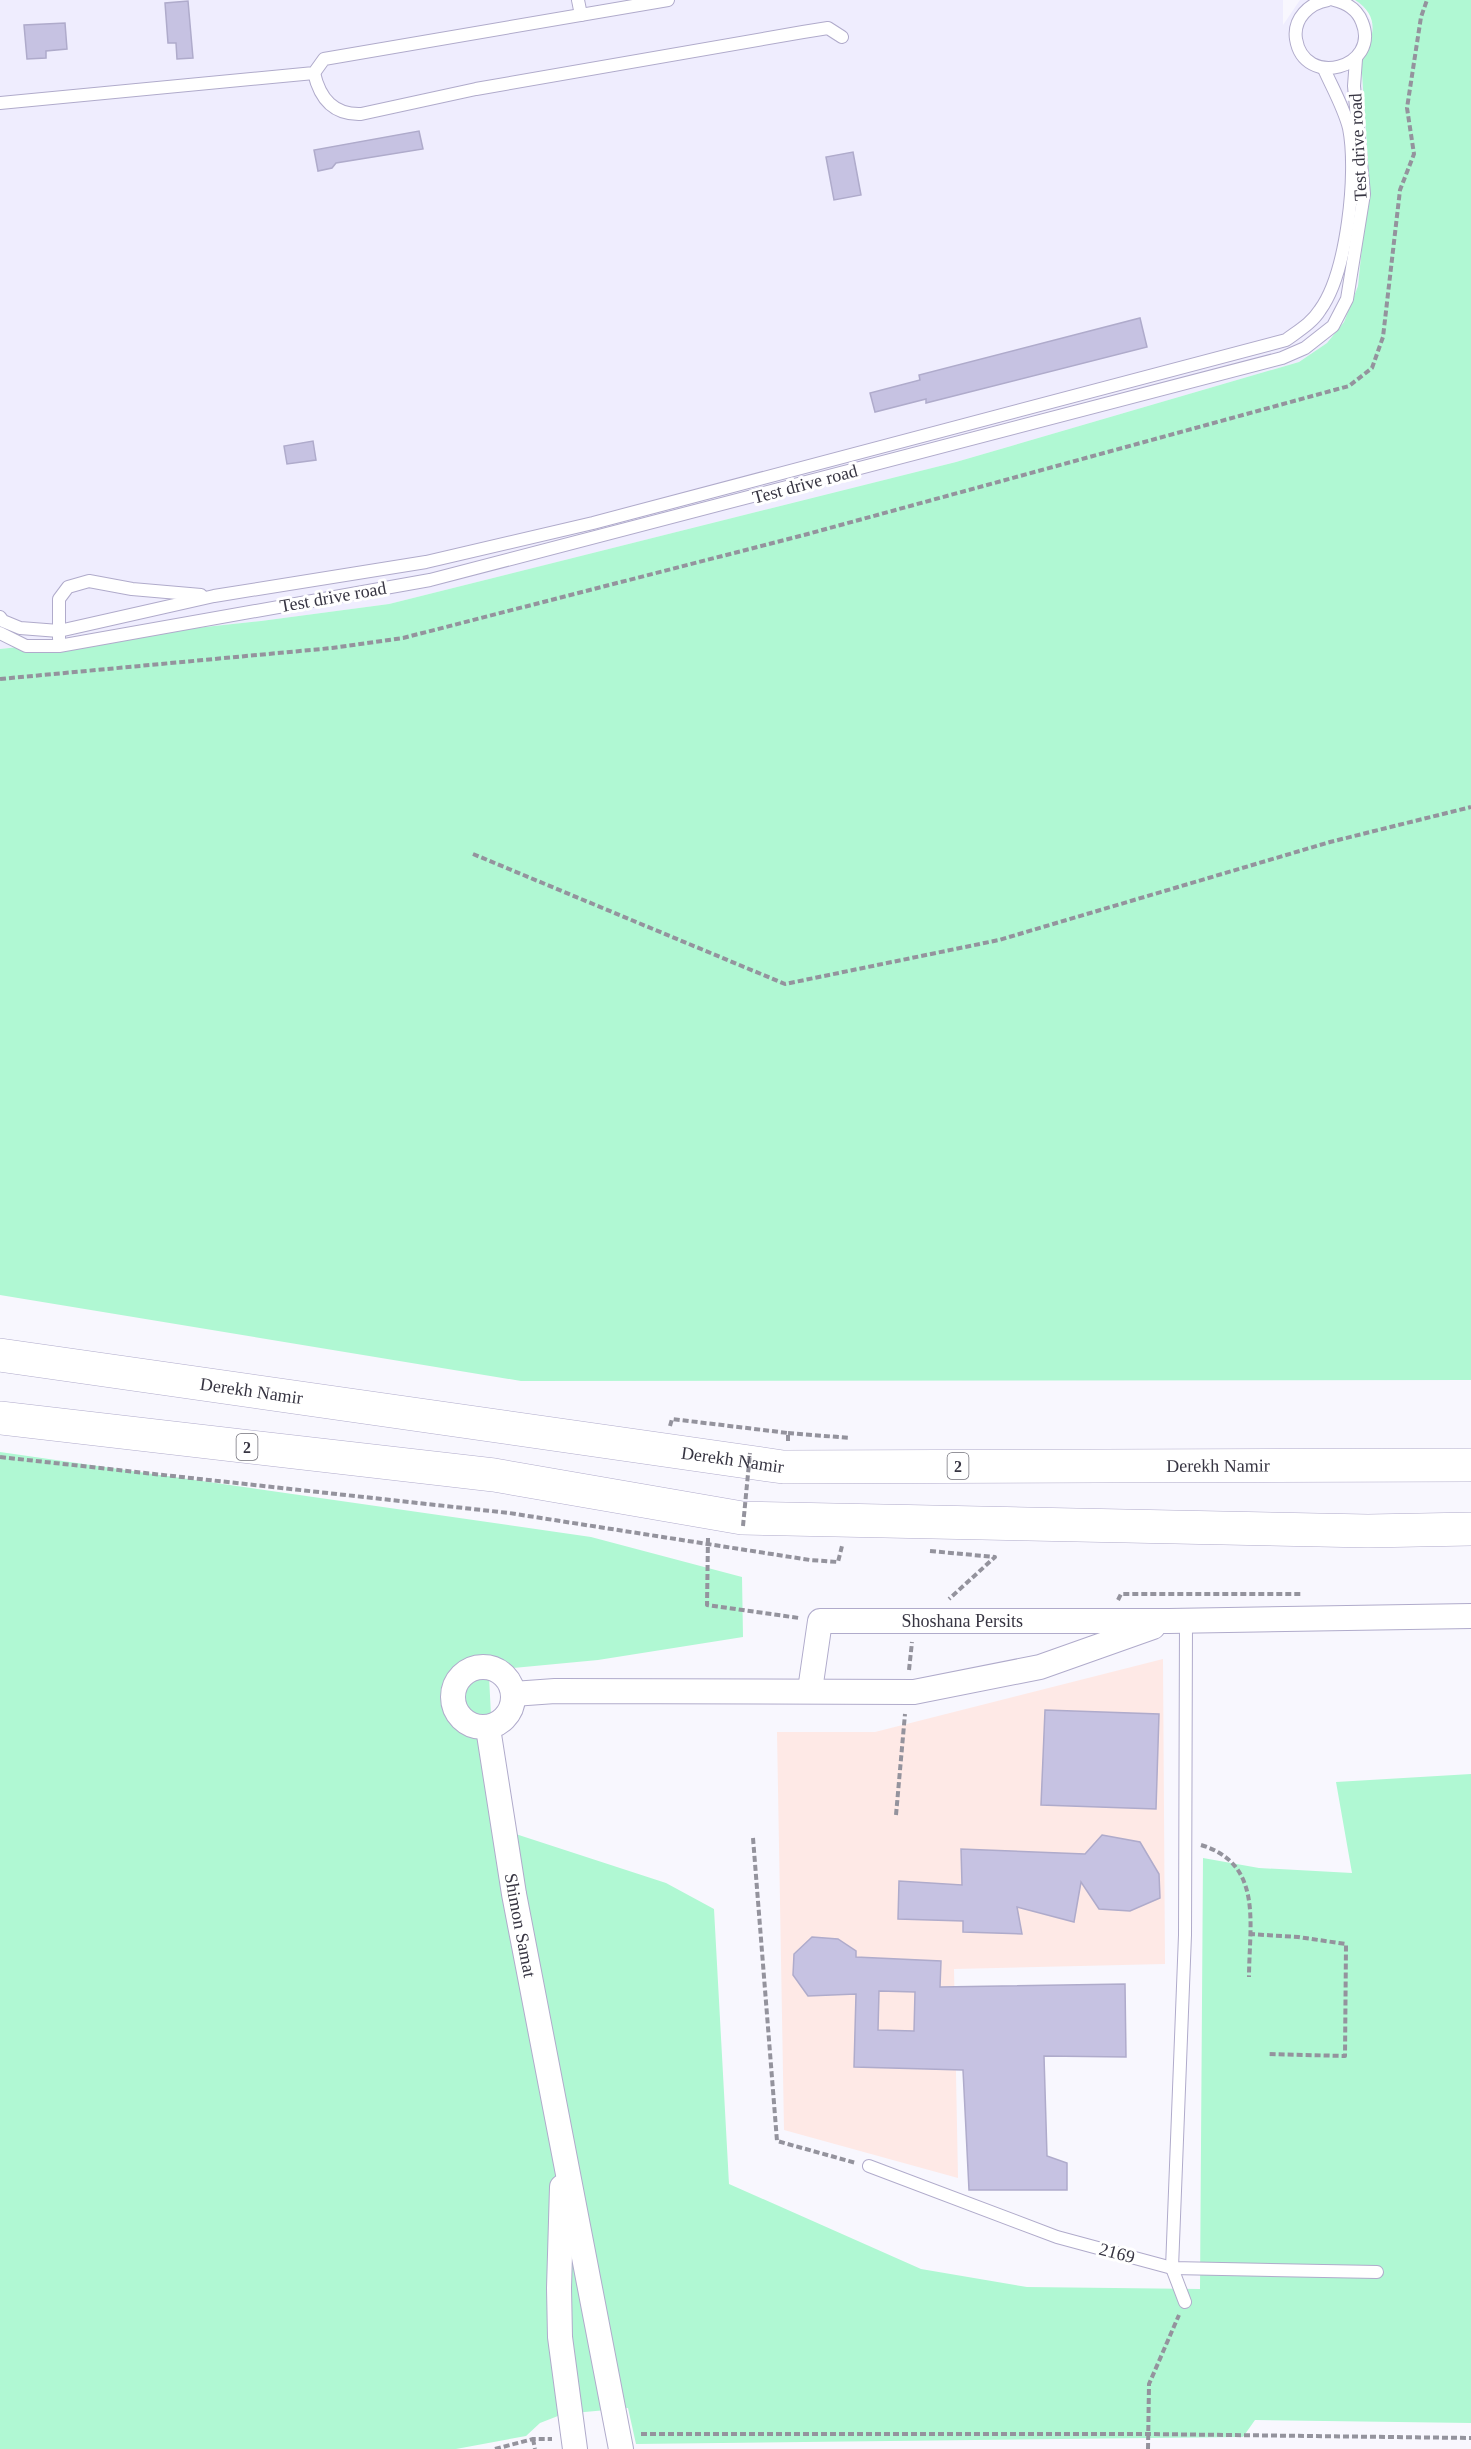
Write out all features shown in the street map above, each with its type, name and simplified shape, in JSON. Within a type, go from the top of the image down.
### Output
[{"type":"highway","name":"Derekh Namir","points":[[0,1354],[783,1467],[1471,1465]]},
{"type":"highway","name":"2","points":[[0,1418],[494,1475],[742,1518],[1356,1530],[1471,1529]]},
{"type":"street","name":"Shoshana Persits","points":[[820,1621],[1178,1621],[1471,1616]]},
{"type":"street","points":[[810,1690],[820,1621]]},
{"type":"street","points":[[513,1694],[555,1691],[907,1692],[1040,1667],[1178,1621]]},
{"type":"street","points":[[474,1668],[494,1669],[509,1682],[513,1694],[511,1710],[506,1718],[488,1728],[469,1725],[455,1710],[453,1700],[458,1680],[474,1668]]},
{"type":"street","name":"Shimon Samat","points":[[488,1728],[514,1894],[620,2442]]},
{"type":"street","name":"Shimon Samat","points":[[559,2121],[562,2186],[560,2327],[574,2444]]},
{"type":"lane","points":[[578,0],[581,15]]},
{"type":"lane","points":[[0,104],[314,73],[324,60],[581,15],[634,3],[668,0]]},
{"type":"lane","points":[[1328,0],[1310,6],[1302,14],[1296,36],[1304,57],[1324,69],[1335,69],[1356,59]]},
{"type":"lane","name":"Test drive road","points":[[0,633],[26,646],[59,646],[430,580],[803,485],[1282,358],[1297,352],[1333,326],[1347,299],[1364,194],[1354,86],[1356,59],[1365,38],[1364,27],[1352,7],[1334,0]]},
{"type":"lane","points":[[314,73],[317,89],[332,108],[347,115],[476,89],[828,28],[842,37]]},
{"type":"lane","name":"Test drive road","points":[[0,617],[3,621],[20,628],[58,631],[214,596],[426,562],[593,524],[1286,340],[1305,327],[1321,310],[1340,263],[1352,200],[1348,128],[1324,69]]},
{"type":"lane","points":[[59,646],[59,599],[68,587],[89,581],[132,589],[214,596]]},
{"type":"lane","points":[[1178,1621],[1186,1840],[1185,1935],[1172,2268],[1185,2302]]},
{"type":"lane","name":"2169","points":[[869,2166],[1058,2237],[1172,2268],[1377,2272]]},
{"type":"path","points":[[473,854],[785,984],[999,940],[1330,842],[1471,807]]},
{"type":"path","points":[[788,1433],[852,1438]]},
{"type":"path","points":[[742,1526],[750,1453]]},
{"type":"path","points":[[0,1457],[509,1513],[708,1545],[838,1562],[843,1542]]},
{"type":"path","points":[[708,1534],[707,1605],[820,1621]]},
{"type":"path","points":[[896,1815],[907,1692],[926,1621],[995,1557],[924,1550]]},
{"type":"path","points":[[753,1838],[777,2141],[869,2166]]},
{"type":"path","points":[[1186,1840],[1212,1848],[1241,1871],[1250,1892],[1249,1977]]},
{"type":"path","points":[[1249,1934],[1298,1937],[1346,1944],[1345,2056],[1267,2054]]},
{"type":"path","points":[[1148,2449],[1149,2384],[1185,2302]]},
{"type":"path","points":[[620,2442],[1148,2434],[1471,2438]]},
{"type":"path","points":[[495,2449],[533,2439],[574,2444]]},
{"type":"path","points":[[533,2439],[535,2449]]},
{"type":"shaded area","points":[[0,0],[1283,0],[1283,25],[1300,0],[1355,0],[1362,4],[1374,27],[1371,43],[1361,59],[1369,177],[1358,286],[1344,322],[1327,343],[1299,362],[956,462],[389,604],[261,621],[0,649]]},
{"type":"shaded area","points":[[1163,1659],[1165,1964],[954,1969],[958,2178],[784,2130],[777,1732],[875,1732]]},
{"type":"green space","points":[[1355,0],[1471,0],[1471,1380],[521,1381],[0,1295],[0,649],[261,621],[389,604],[956,462],[1299,362],[1327,343],[1344,322],[1358,286],[1369,177],[1361,59],[1372,35],[1373,27],[1368,13]]},
{"type":"green space","points":[[0,1452],[591,1537],[742,1577],[743,1637],[598,1660],[503,1669],[489,1677],[497,1828],[666,1883],[714,1909],[729,2184],[921,2269],[1027,2287],[1200,2289],[1203,1858],[1259,1868],[1352,1873],[1336,1782],[1471,1774],[1471,2423],[1255,2420],[1243,2437],[636,2444],[628,2408],[563,2414],[540,2423],[526,2436],[456,2449],[0,2449]]},
{"type":"building","points":[[188,1],[193,58],[177,59],[176,43],[168,43],[165,3]]},
{"type":"building","points":[[65,23],[67,49],[46,51],[46,58],[27,59],[24,25]]},
{"type":"building","points":[[419,131],[423,149],[336,163],[332,168],[318,171],[314,150]]},
{"type":"building","points":[[853,152],[861,195],[834,200],[826,157]]},
{"type":"building","points":[[1140,318],[1147,347],[926,403],[926,399],[875,412],[870,393],[920,380],[919,375]]},
{"type":"building","points":[[313,441],[316,460],[287,464],[284,446]]},
{"type":"building","points":[[1045,1710],[1159,1714],[1156,1809],[1041,1805]]},
{"type":"building","points":[[1102,1835],[1140,1842],[1159,1874],[1160,1898],[1130,1911],[1099,1909],[1081,1882],[1074,1922],[1017,1907],[1022,1934],[963,1932],[963,1921],[898,1919],[899,1881],[962,1885],[961,1849],[1085,1854]]},
{"type":"building","points":[[812,1937],[838,1939],[856,1951],[856,1957],[941,1961],[940,1987],[1125,1984],[1126,2057],[1044,2056],[1047,2156],[1067,2163],[1067,2190],[969,2190],[963,2070],[854,2067],[856,1994],[808,1996],[793,1975],[794,1954]],"holes":[[[879,1991],[915,1992],[914,2031],[878,2030]]]}]
